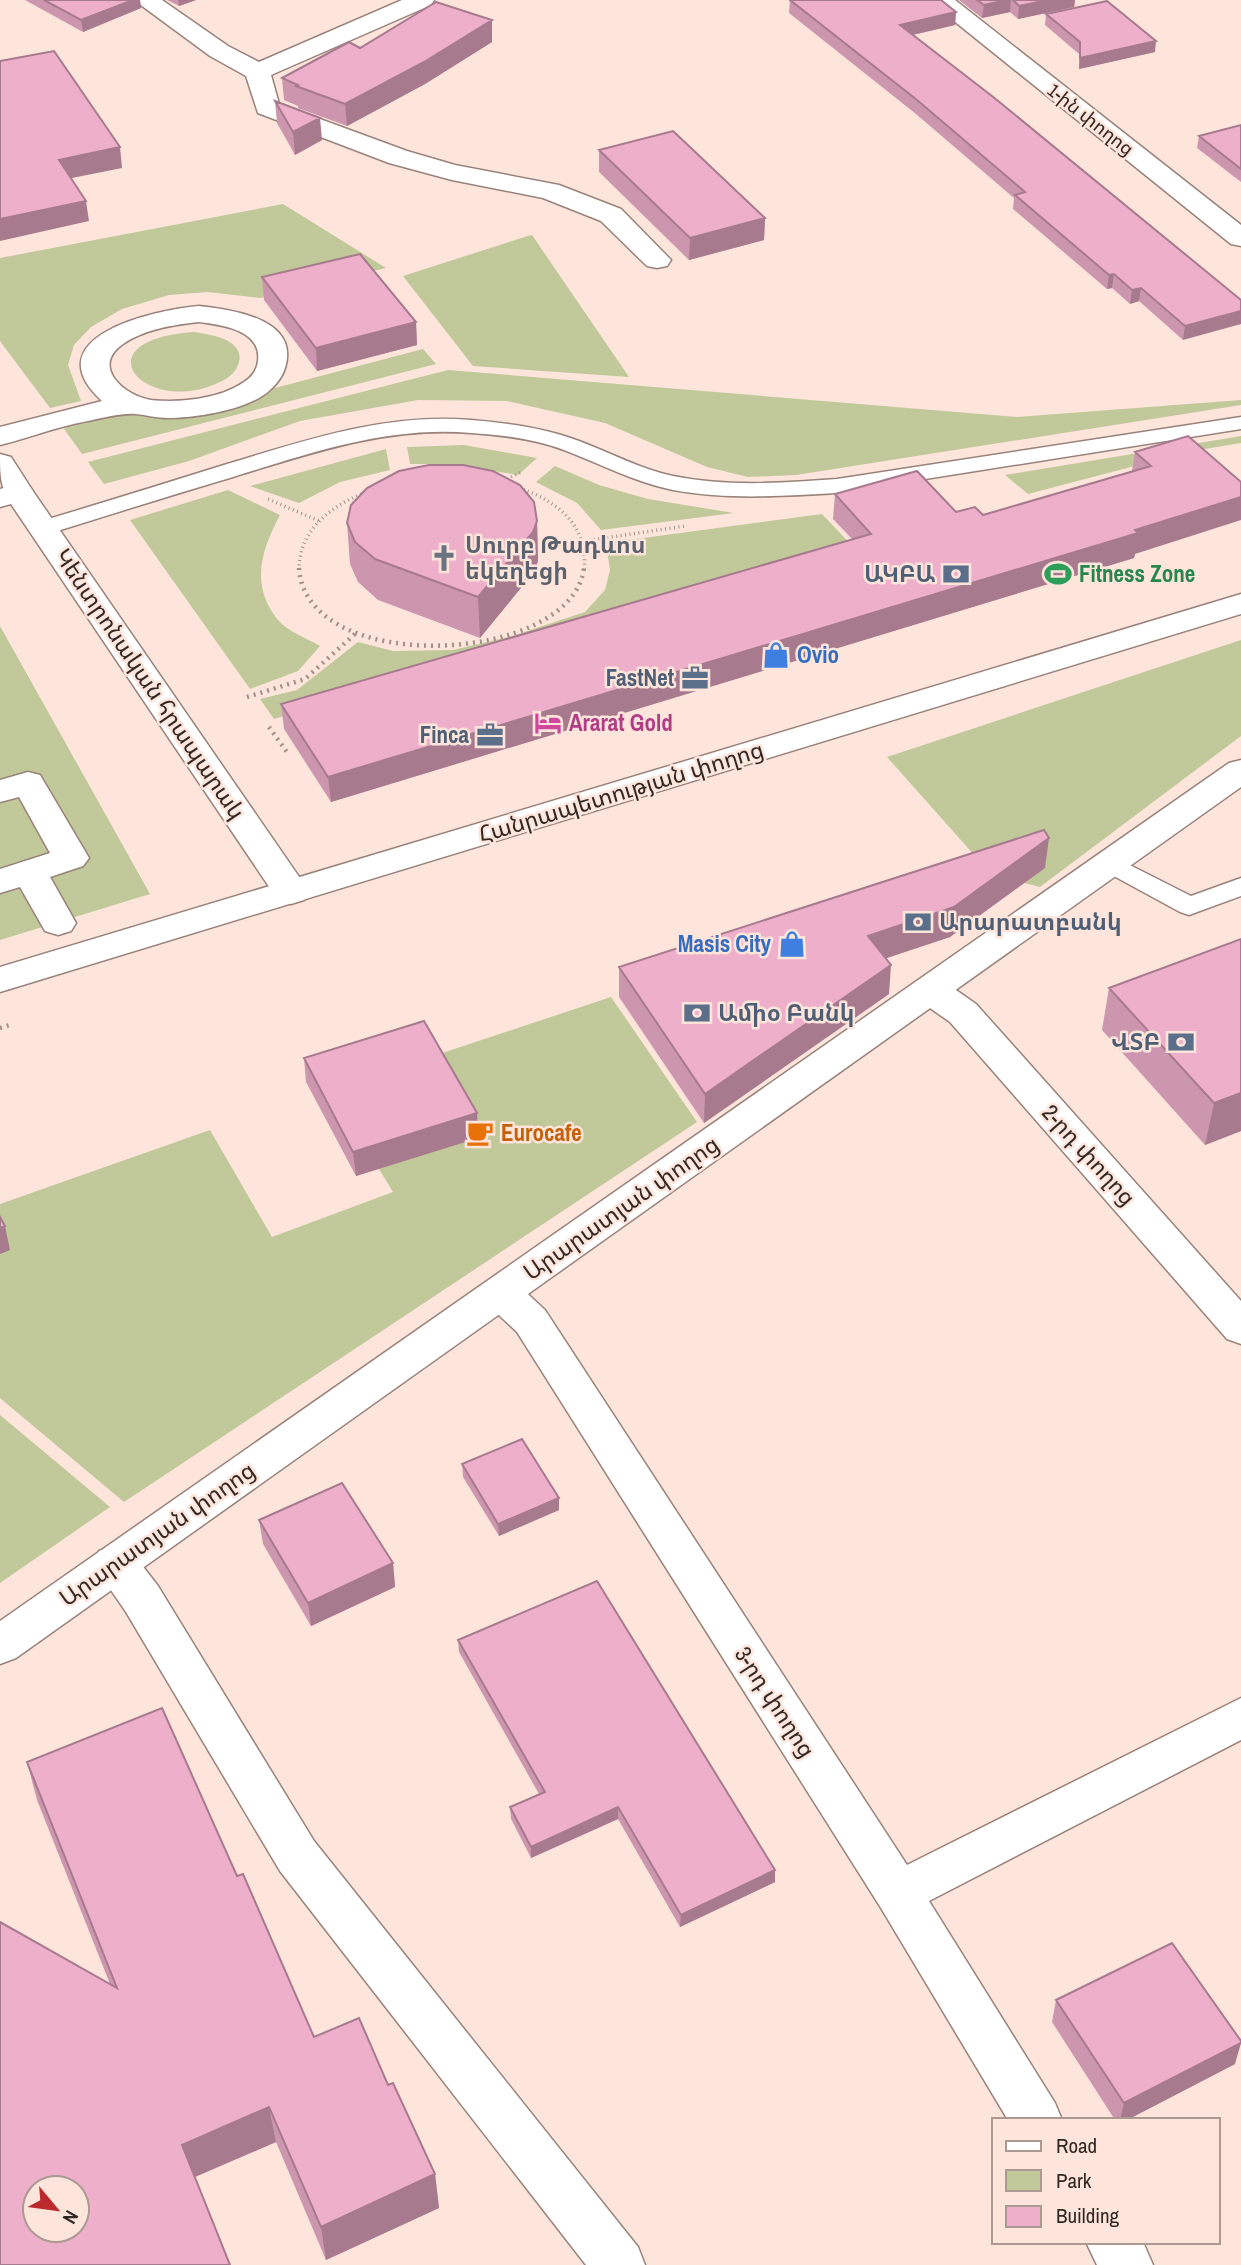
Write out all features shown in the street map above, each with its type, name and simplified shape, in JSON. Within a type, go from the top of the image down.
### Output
[{"type":"street","points":[[146,0],[219,51],[258,72],[267,108],[398,157],[452,172],[550,191],[611,215],[657,260]]},
{"type":"street","points":[[258,72],[422,0]]},
{"type":"street","name":"1-ին փողոց","points":[[940,0],[1241,238]]},
{"type":"street","points":[[0,436],[83,414],[137,405],[166,410],[198,408],[228,401],[253,389],[270,373],[275,357],[269,341],[254,328],[220,317],[199,314],[168,316],[139,324],[117,335],[102,349],[95,365],[100,382],[114,396],[137,405]]},
{"type":"street","name":"Կենտրոնական հրապարակ","points":[[0,463],[10,496],[43,528],[291,892]]},
{"type":"street","name":"Հանրապետության փողոց","points":[[0,980],[1241,604]]},
{"type":"street","name":"Արարատյան փողոց","points":[[0,1645],[1241,771]]},
{"type":"street","points":[[0,791],[28,783],[71,858],[15,877],[58,923]]},
{"type":"street","name":"2-րդ փողոց","points":[[930,990],[963,1013],[1241,1328]]},
{"type":"street","name":"3-րդ փողոց","points":[[501,1293],[531,1321],[898,1893],[1036,2118]]},
{"type":"street","points":[[115,1564],[142,1599],[297,1856],[619,2265]]},
{"type":"street","points":[[898,1893],[1241,1718]]},
{"type":"street","points":[[1113,2244],[1127,2265]]},
{"type":"lane","points":[[43,528],[345,435],[407,428],[468,426],[525,433],[570,445],[632,472],[673,483],[719,489],[769,490],[837,486],[1241,423]]},
{"type":"lane","points":[[1110,863],[1189,906],[1241,887]]},
{"type":"path","points":[[455,477],[499,482],[538,496],[568,516],[585,541],[587,566],[577,591],[555,613],[523,631],[482,643],[438,647],[396,644],[356,633],[326,616],[305,594],[298,569],[302,544],[318,521],[343,503],[374,489],[410,481],[455,477]]},
{"type":"path","points":[[257,495],[318,521]]},
{"type":"path","points":[[585,541],[689,525]]},
{"type":"path","points":[[247,697],[305,679],[356,633]]},
{"type":"path","points":[[269,727],[289,755]]},
{"type":"green space","points":[[283,204],[386,268],[260,298],[208,292],[169,295],[122,309],[91,327],[74,345],[68,365],[81,401],[50,408],[0,341],[0,258]]},
{"type":"green space","points":[[532,235],[629,377],[473,366],[403,276]]},
{"type":"green space","points":[[193,332],[209,334],[233,344],[240,356],[231,376],[196,390],[170,391],[150,385],[136,375],[131,362],[137,349],[157,338]]},
{"type":"green space","points":[[423,349],[436,364],[82,454],[64,429],[75,421],[256,393]]},
{"type":"green space","points":[[448,370],[1017,417],[1241,400],[1241,405],[796,475],[748,477],[707,467],[605,423],[507,401],[418,400],[300,421],[189,461],[104,484],[88,462]]},
{"type":"green space","points":[[1241,436],[1241,443],[1192,451],[1028,494],[1005,475]]},
{"type":"green space","points":[[464,445],[537,458],[518,475],[453,464],[410,464],[407,447]]},
{"type":"green space","points":[[386,449],[390,470],[340,482],[299,503],[250,486]]},
{"type":"green space","points":[[555,466],[599,485],[648,499],[734,513],[601,530],[577,503],[536,482]]},
{"type":"green space","points":[[228,490],[280,515],[268,541],[261,568],[264,594],[269,607],[282,624],[320,646],[298,671],[250,689],[130,520]]},
{"type":"green space","points":[[822,514],[855,549],[274,719],[260,699],[297,690],[358,642],[393,651],[453,650],[512,636],[585,612],[605,590],[610,570],[606,543]]},
{"type":"green space","points":[[0,626],[150,894],[0,940]]},
{"type":"green space","points":[[1241,640],[1241,736],[1040,887],[992,875],[887,757]]},
{"type":"green space","points":[[611,997],[697,1122],[124,1502],[0,1398],[0,1204],[210,1130],[272,1237],[393,1192],[331,1090]]},
{"type":"green space","points":[[0,1415],[110,1507],[0,1583]]},
{"type":"building","points":[[44,0],[133,0],[81,20]]},
{"type":"building","points":[[790,0],[941,0],[956,12],[900,25],[992,96],[1241,300],[1241,311],[1185,326],[1141,288],[1132,290],[1114,274],[1109,275],[1015,195],[1025,192],[917,100]]},
{"type":"building","points":[[977,0],[1006,0],[984,5]]},
{"type":"building","points":[[1013,0],[1048,0],[1019,6]]},
{"type":"building","points":[[1107,1],[1156,41],[1080,58],[1080,42],[1046,14]]},
{"type":"building","points":[[436,2],[492,20],[424,62],[345,104],[282,78],[349,42],[360,48]]},
{"type":"building","points":[[54,51],[120,147],[59,160],[86,201],[0,219],[0,61]]},
{"type":"building","points":[[275,101],[320,118],[293,132]]},
{"type":"building","points":[[1241,125],[1241,169],[1199,136]]},
{"type":"building","points":[[673,131],[765,218],[690,238],[599,150]]},
{"type":"building","points":[[360,254],[416,322],[316,348],[262,277]]},
{"type":"building","points":[[1188,436],[1241,482],[1241,497],[1135,530],[1138,533],[328,777],[281,704],[871,534],[835,494],[917,471],[956,512],[975,507],[983,515],[1151,466],[1135,452]]},
{"type":"building","points":[[429,465],[463,465],[493,471],[520,485],[534,502],[537,521],[533,532],[478,597],[375,559],[355,542],[347,523],[351,505],[367,488],[399,471]]},
{"type":"building","points":[[1044,830],[1049,838],[954,907],[868,936],[891,965],[705,1094],[619,967]]},
{"type":"building","points":[[1241,939],[1241,1093],[1214,1103],[1109,988]]},
{"type":"building","points":[[424,1021],[477,1113],[353,1152],[304,1058]]},
{"type":"building","points":[[522,1439],[559,1498],[498,1524],[462,1464]]},
{"type":"building","points":[[342,1483],[393,1563],[308,1603],[259,1520]]},
{"type":"building","points":[[597,1581],[775,1870],[681,1915],[618,1807],[531,1847],[510,1807],[545,1792],[458,1640]]},
{"type":"building","points":[[162,1708],[237,1876],[243,1874],[314,2037],[359,2018],[388,2085],[393,2083],[435,2174],[321,2227],[269,2107],[182,2145],[230,2265],[0,2265],[0,1922],[117,1988],[27,1762]]},
{"type":"building","points":[[1172,1943],[1241,2043],[1124,2103],[1056,2000]]},
{"type":"place","name":"Սուրբ Թադևոս եկեղեցի","points":[[444,558]]},
{"type":"place","name":"ԱԿԲԱ","points":[[956,574]]},
{"type":"place","name":"Fitness Zone","points":[[1058,574]]},
{"type":"place","name":"Ovio","points":[[776,655]]},
{"type":"place","name":"FastNet","points":[[695,678]]},
{"type":"place","name":"Ararat Gold","points":[[548,723]]},
{"type":"place","name":"Finca","points":[[490,735]]},
{"type":"place","name":"Արարատբանկ","points":[[918,922]]},
{"type":"place","name":"Masis City","points":[[792,944]]},
{"type":"place","name":"Ամիօ Բանկ","points":[[697,1013]]},
{"type":"place","name":"ՎՏԲ","points":[[1181,1042]]},
{"type":"place","name":"Eurocafe","points":[[480,1133]]}]
